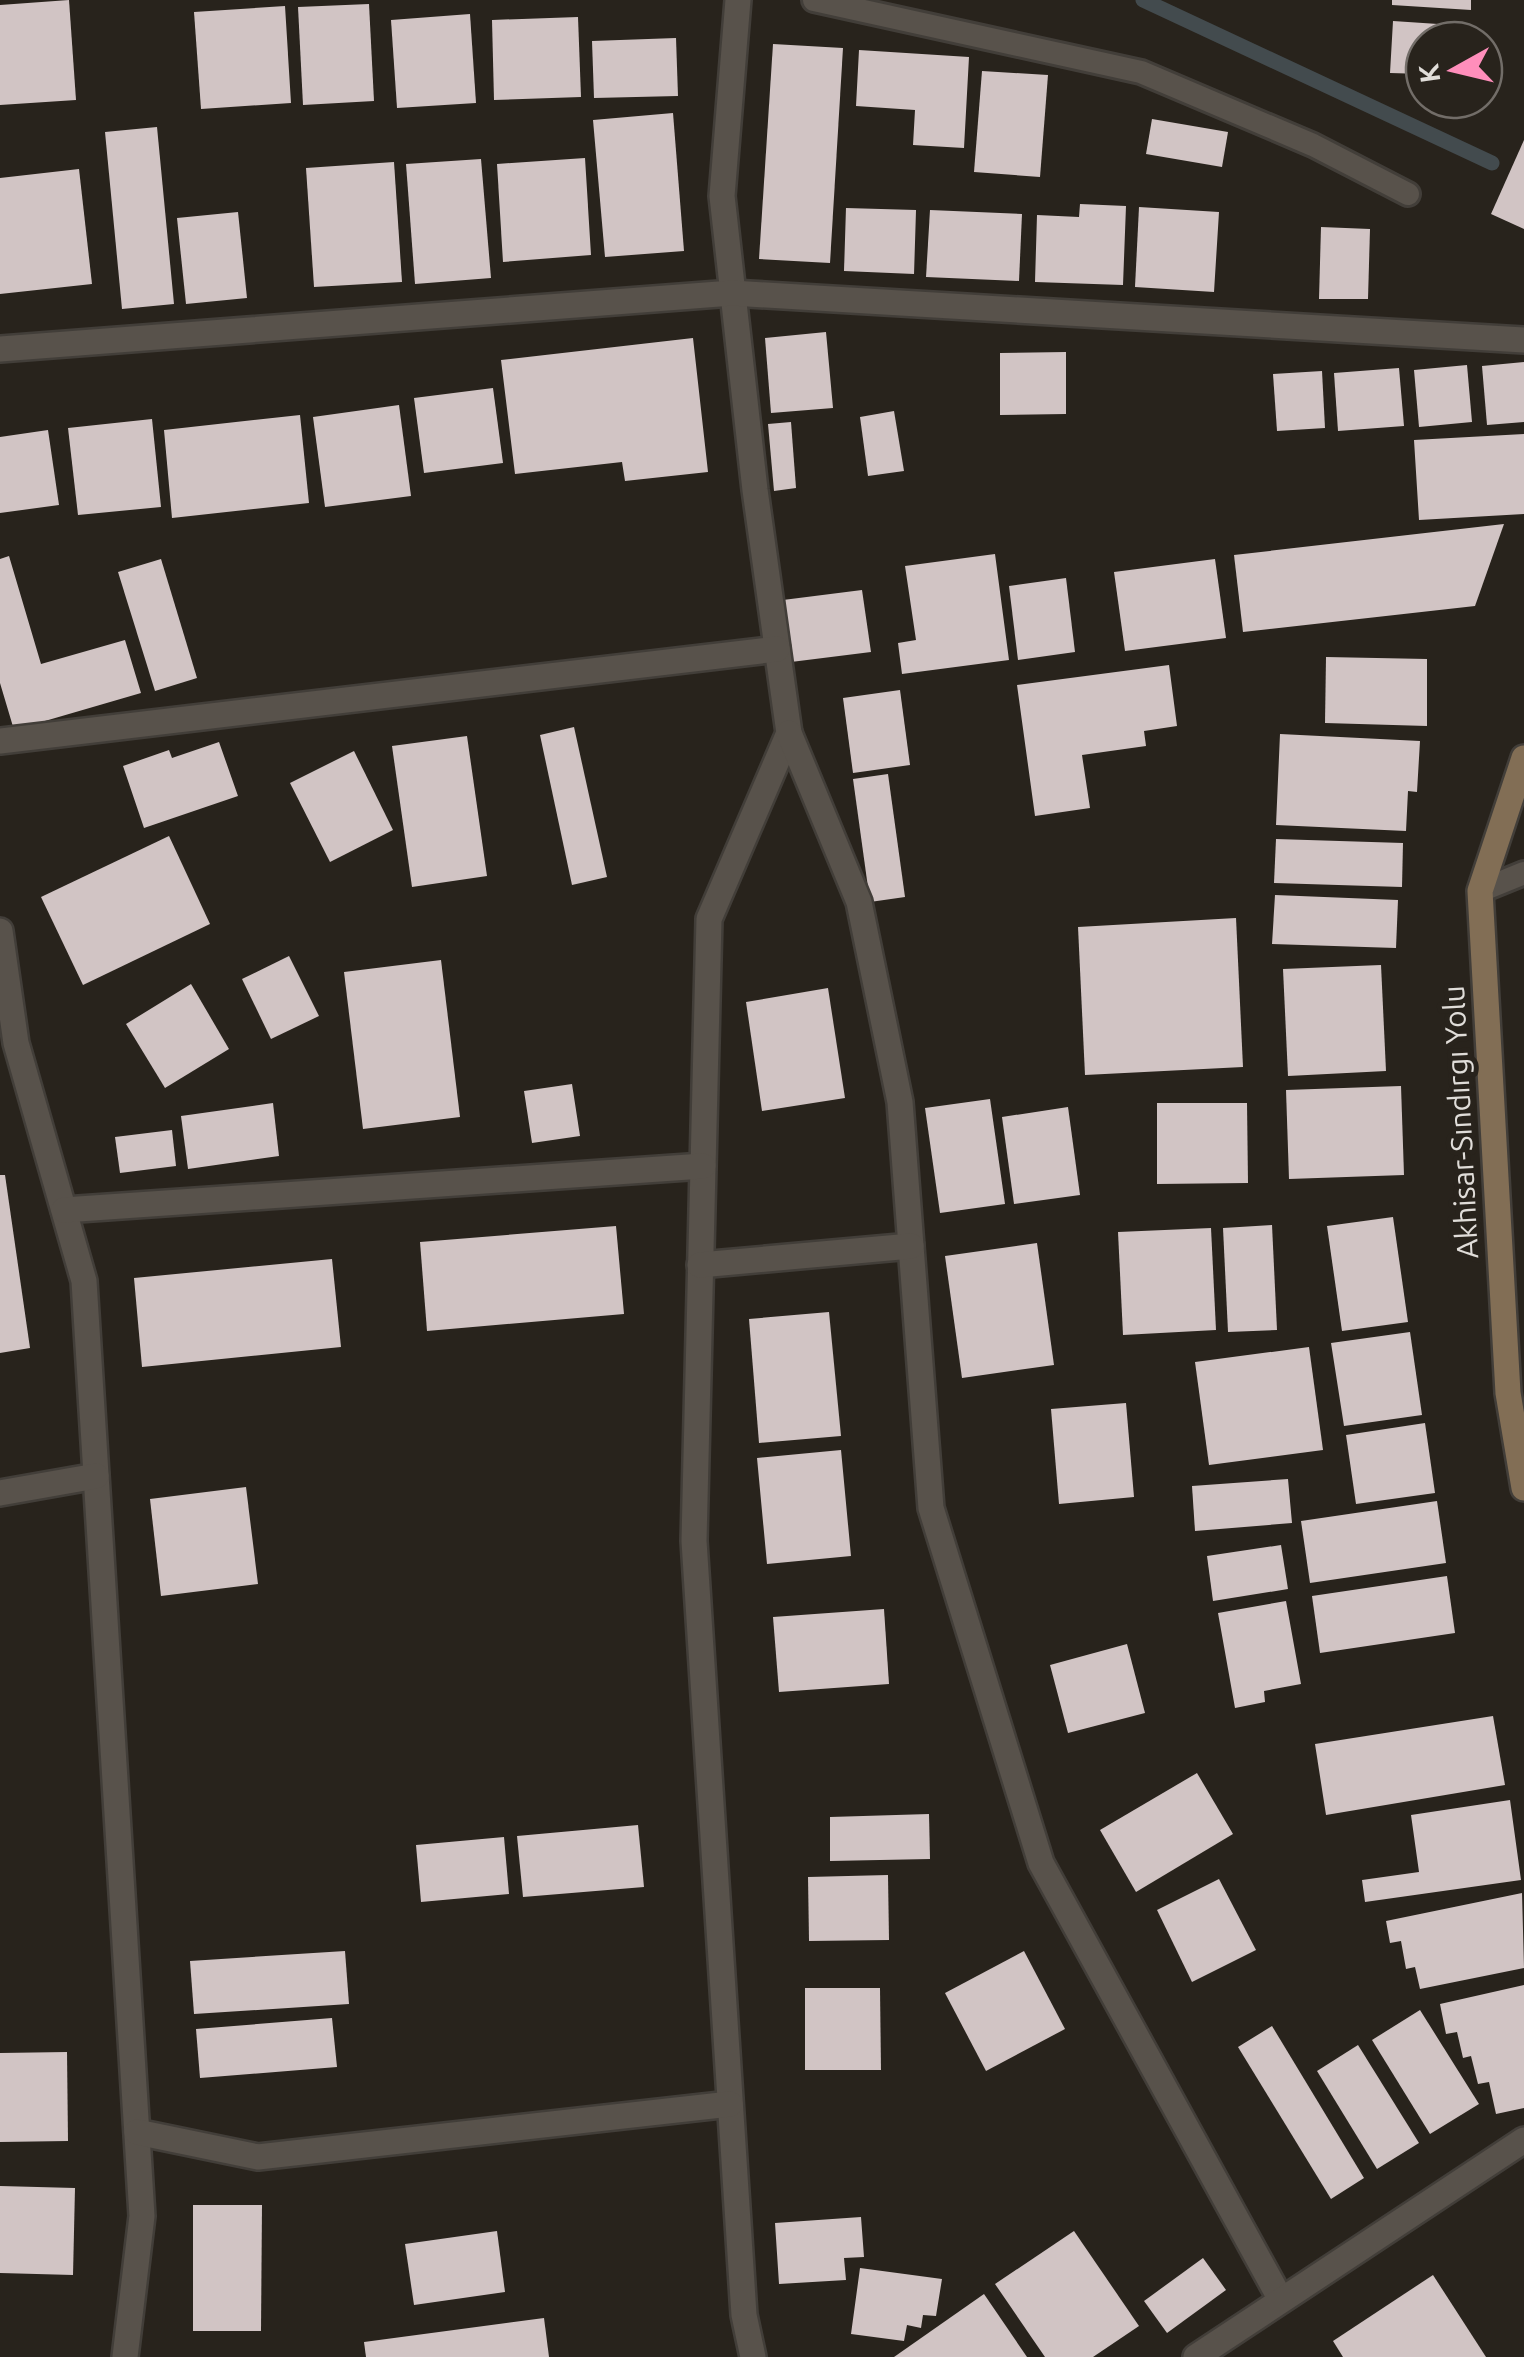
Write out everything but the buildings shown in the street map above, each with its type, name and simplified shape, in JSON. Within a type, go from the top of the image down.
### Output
[{"type":"main road","name":"Akhisar-Sındırgı Yolu","points":[[1524,758],[1480,890],[1508,1393],[1524,1488]]},
{"type":"street","points":[[738,0],[722,196],[777,649],[789,733],[859,902],[900,1102],[931,1508],[1041,1863],[1282,2300]]},
{"type":"street","points":[[0,348],[732,293],[1524,340]]},
{"type":"street","points":[[0,742],[777,649]]},
{"type":"street","points":[[753,2357],[744,2315],[694,1541],[700,1265],[709,919],[789,733]]},
{"type":"street","points":[[0,931],[16,1043],[84,1281],[142,2216],[125,2357]]},
{"type":"street","points":[[64,1210],[703,1166]]},
{"type":"street","points":[[700,1265],[911,1246]]},
{"type":"street","points":[[0,1494],[96,1476]]},
{"type":"street","points":[[137,2132],[258,2157],[730,2104]]},
{"type":"street","points":[[1196,2357],[1524,2140]]},
{"type":"lane","points":[[814,0],[1141,72],[1314,145],[1408,194]]},
{"type":"lane","points":[[1480,890],[1524,873]]},
{"type":"waterway","points":[[1143,0],[1492,163]]}]
